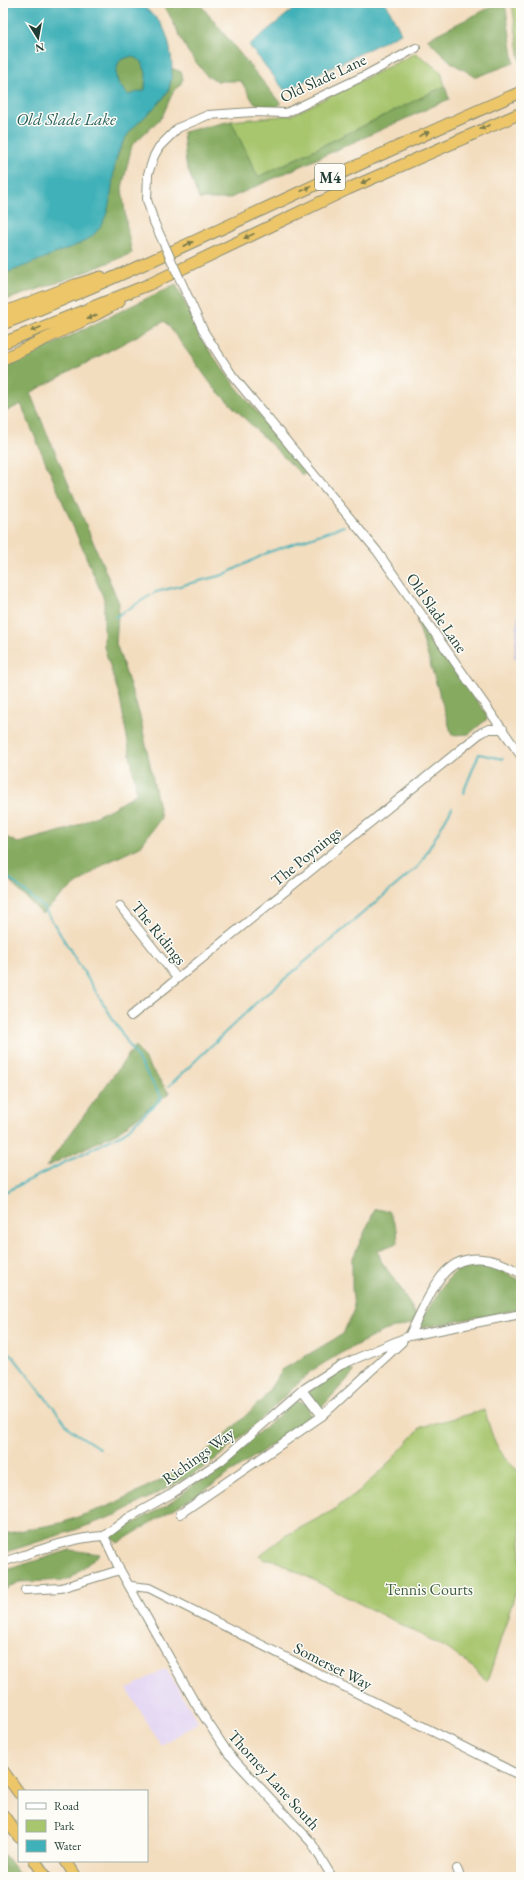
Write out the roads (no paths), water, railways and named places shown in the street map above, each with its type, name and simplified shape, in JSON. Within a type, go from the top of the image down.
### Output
[{"type":"highway","name":"M4","points":[[3,324],[140,266],[407,142],[521,92]]},
{"type":"highway","name":"M4","points":[[3,343],[150,284],[362,183],[521,113]]},
{"type":"highway","points":[[3,313],[75,285],[140,266]]},
{"type":"highway","points":[[3,359],[97,314],[150,284]]},
{"type":"highway","points":[[3,1771],[18,1792]]},
{"type":"highway","points":[[3,1815],[18,1836]]},
{"type":"highway","points":[[36,1862],[46,1877]]},
{"type":"highway","points":[[67,1862],[76,1877]]},
{"type":"street","name":"Old Slade Lane","points":[[416,48],[366,75],[286,113],[253,112],[208,115],[178,128],[158,147],[154,156],[148,174],[147,200],[154,222],[204,332],[232,375],[377,551],[521,756]]},
{"type":"street","name":"The Poynings","points":[[131,1016],[482,732],[489,728],[503,729]]},
{"type":"street","name":"The Ridings","points":[[120,906],[178,978]]},
{"type":"street","points":[[180,1514],[322,1416],[408,1337],[442,1276],[460,1261],[478,1257],[508,1265],[521,1274]]},
{"type":"street","name":"Richings Way","points":[[104,1536],[128,1518],[173,1493],[222,1460],[302,1390],[341,1365],[408,1337],[521,1314]]},
{"type":"street","points":[[302,1390],[322,1416]]},
{"type":"street","points":[[3,1562],[64,1542],[84,1537],[104,1536]]},
{"type":"street","name":"Thorney Lane South","points":[[104,1536],[120,1570],[131,1586],[195,1703],[228,1753],[311,1842],[332,1877]]},
{"type":"street","points":[[25,1590],[61,1588],[120,1570]]},
{"type":"street","name":"Somerset Way","points":[[131,1586],[149,1588],[521,1776]]},
{"type":"water","name":"Old Slade Lake","points":[[3,3],[140,3],[158,20],[166,34],[171,53],[171,82],[164,97],[132,129],[122,144],[115,163],[111,196],[105,218],[100,227],[92,236],[75,246],[3,274]],"holes":[[[132,56],[142,62],[146,73],[145,90],[128,95],[121,87],[116,75],[120,60]]]},
{"type":"water","points":[[301,3],[386,3],[401,33],[285,91],[249,45]]},
{"type":"waterway","points":[[115,617],[156,592],[223,575],[269,552],[344,526]]},
{"type":"waterway","points":[[463,793],[479,754],[503,759]]},
{"type":"waterway","points":[[169,1086],[256,1003],[419,866],[452,808]]},
{"type":"waterway","points":[[3,873],[44,908],[162,1098],[124,1133],[3,1193]]},
{"type":"waterway","points":[[3,1344],[71,1430],[99,1448]]},
{"type":"park label","name":"Tennis Courts","points":[[429,1589]]}]
